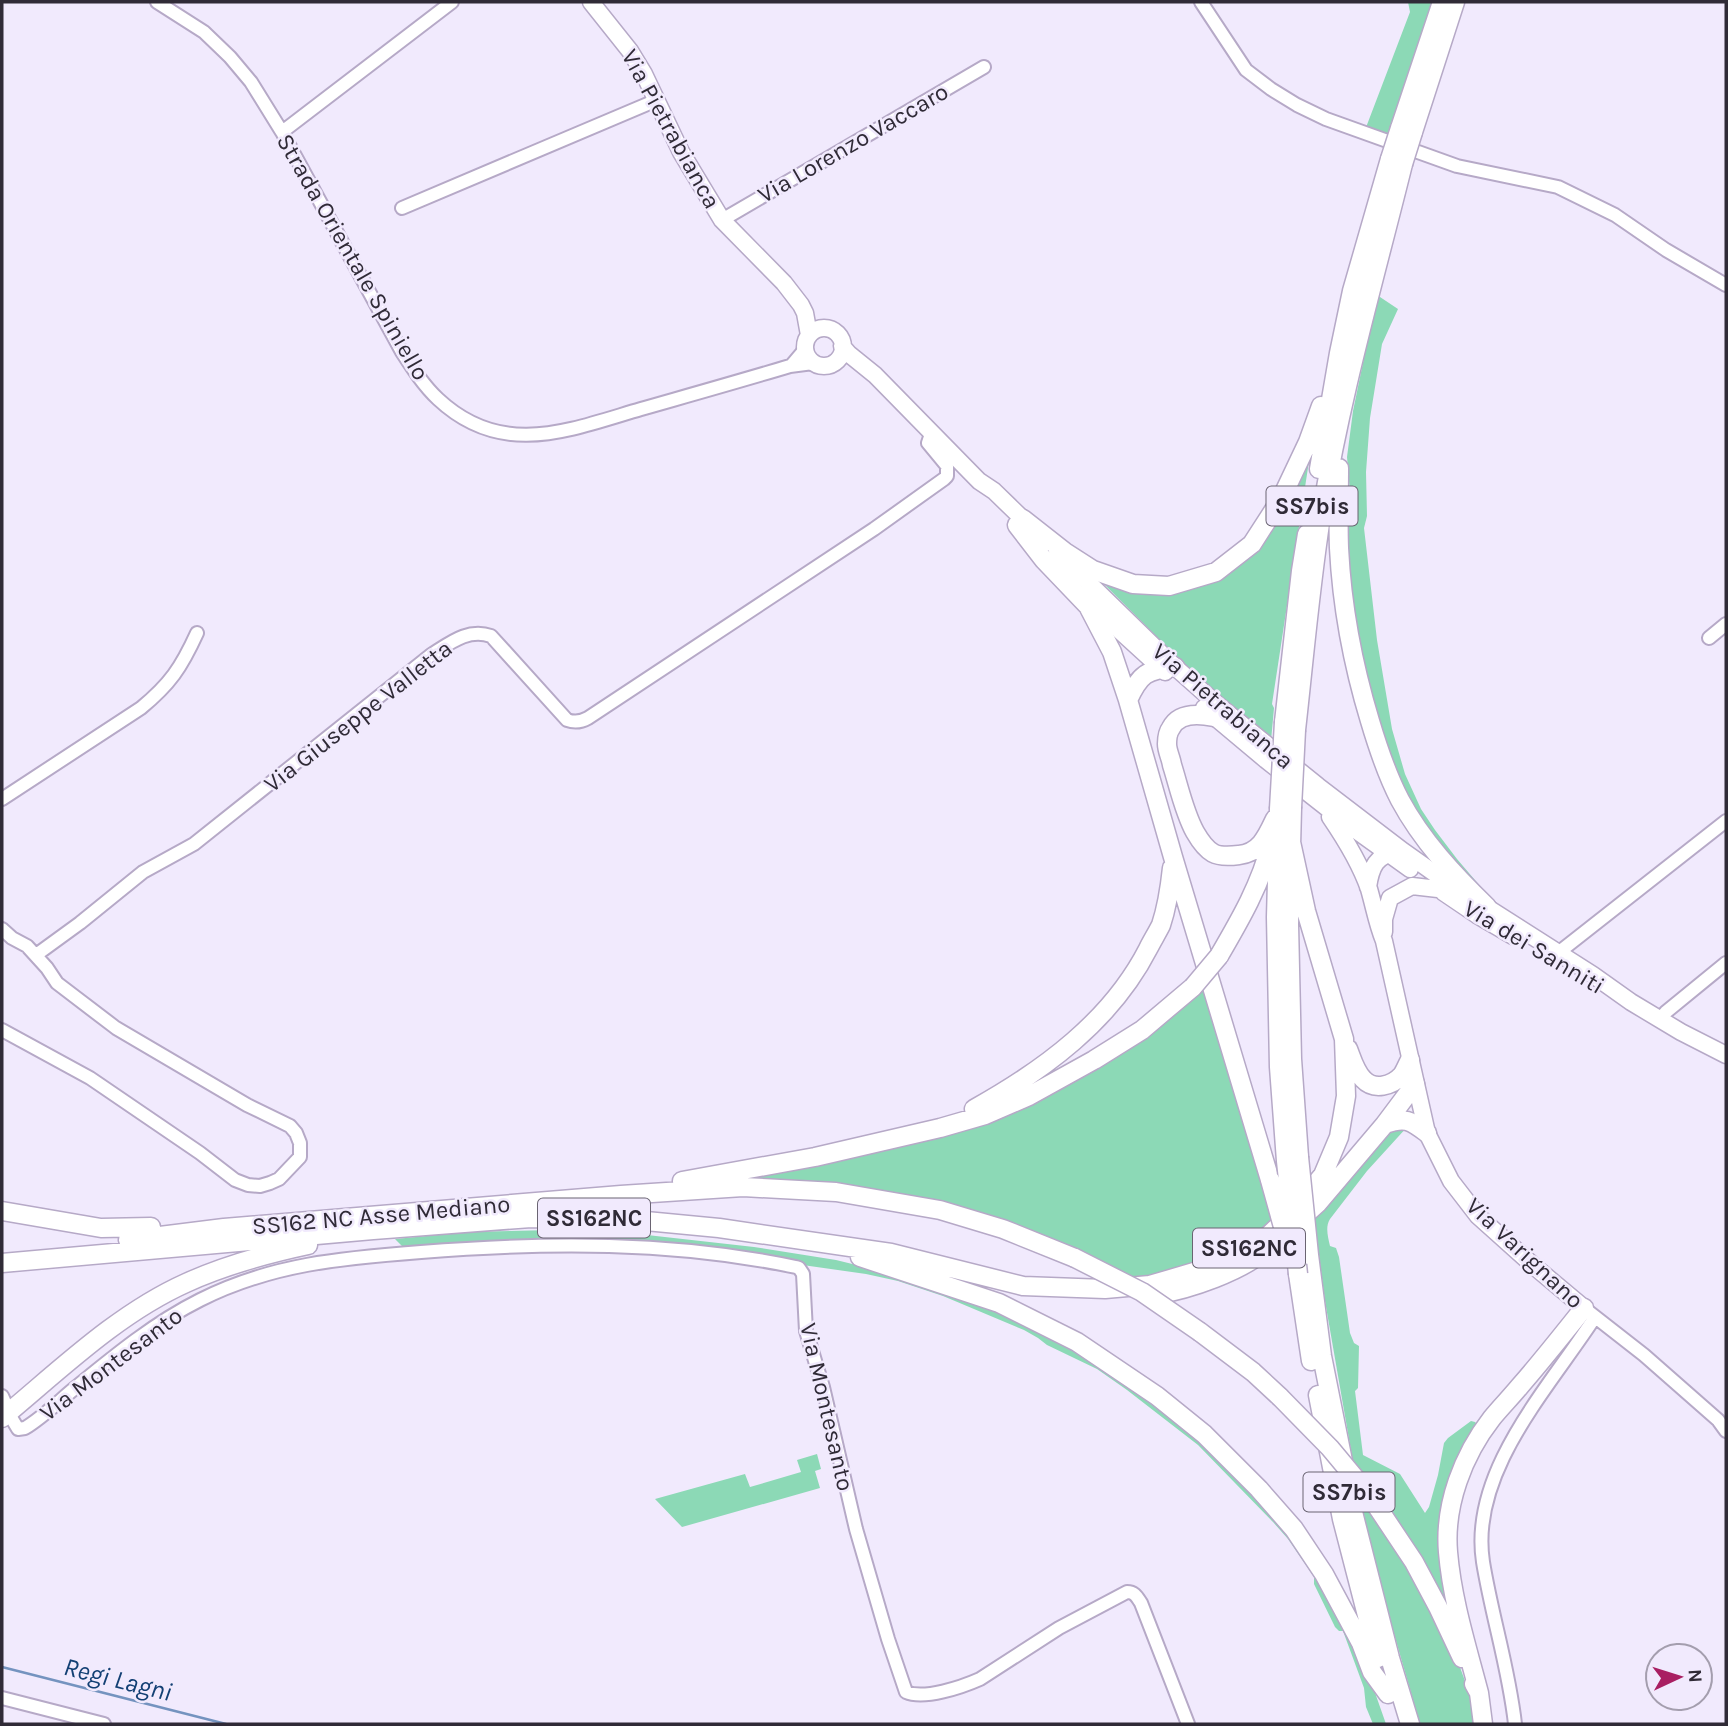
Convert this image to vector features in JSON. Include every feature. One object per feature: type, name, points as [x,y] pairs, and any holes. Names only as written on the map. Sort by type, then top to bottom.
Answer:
[{"type":"highway","name":"SS7bis","points":[[1410,1724],[1390,1658],[1354,1516],[1322,1356],[1279,1067],[1276,917],[1286,809],[1301,571],[1339,353],[1360,295],[1442,2]]},
{"type":"highway","name":"SS7bis","points":[[1406,130],[1455,2]]},
{"type":"highway","name":"SS7bis","points":[[1290,726],[1321,517],[1344,404],[1360,295]]},
{"type":"highway","points":[[1020,522],[1093,570],[1133,584],[1168,586],[1216,572],[1252,544],[1281,499],[1308,442],[1339,353]]},
{"type":"highway","points":[[1344,404],[1339,454],[1339,548],[1350,642],[1361,693],[1380,756],[1400,800],[1452,873],[1487,907]]},
{"type":"highway","points":[[1020,522],[1044,560],[1088,606],[1112,652],[1298,1274]]},
{"type":"highway","points":[[1128,700],[1136,683],[1143,676],[1168,668]]},
{"type":"highway","points":[[1214,717],[1201,714],[1179,719],[1171,725],[1167,745],[1195,832],[1205,845],[1213,853],[1230,856],[1249,854],[1265,841],[1286,809]]},
{"type":"highway","name":"SS7bis","points":[[1286,809],[1291,842],[1289,924],[1292,1159],[1298,1274],[1311,1359],[1342,1519],[1397,1724]]},
{"type":"highway","points":[[621,1195],[660,1185],[815,1157],[940,1128],[985,1115],[1029,1096],[1094,1060],[1142,1030],[1194,987],[1219,956],[1246,909],[1286,809]]},
{"type":"highway","name":"SS162NC","points":[[373,1230],[531,1218],[625,1219],[719,1228],[891,1253],[1023,1286],[1105,1289],[1150,1285],[1201,1270],[1251,1247],[1287,1218],[1323,1175],[1339,1136],[1346,1096],[1344,1039],[1306,911],[1291,842]]},
{"type":"highway","points":[[940,1128],[1004,1092],[1055,1058],[1109,1008],[1139,967],[1160,926],[1169,893],[1173,857]]},
{"type":"highway","points":[[1344,1039],[1361,1078],[1370,1085],[1392,1083],[1402,1074],[1410,1060]]},
{"type":"highway","points":[[1023,1286],[1063,1295],[1137,1297],[1189,1287],[1238,1268],[1261,1255],[1318,1203],[1415,1084]]},
{"type":"highway","points":[[1385,1124],[1407,1120],[1427,1133]]},
{"type":"highway","points":[[621,1195],[743,1186],[836,1192],[940,1210],[1003,1228],[1075,1258],[1142,1292],[1253,1372],[1330,1448],[1370,1496],[1414,1562],[1479,1693]]},
{"type":"highway","name":"SS162 NC Asse Mediano","points":[[224,1228],[621,1195]]},
{"type":"highway","points":[[2,1210],[100,1228],[224,1228]]},
{"type":"highway","points":[[2,1252],[224,1228]]},
{"type":"highway","points":[[2,1263],[373,1230]]},
{"type":"highway","points":[[5,1409],[117,1324],[185,1283],[262,1255],[373,1230]]},
{"type":"highway","points":[[814,1242],[999,1303],[1077,1342],[1157,1396],[1204,1434],[1259,1489],[1294,1530],[1324,1574],[1361,1643],[1372,1672],[1388,1694]]},
{"type":"highway","points":[[1483,1724],[1479,1693],[1452,1585],[1448,1550],[1449,1517],[1456,1486],[1473,1446],[1491,1419],[1590,1312]]},
{"type":"main road","name":"Via Pietrabianca","points":[[591,2],[630,51],[644,74],[698,184],[722,220],[785,284],[806,313],[809,359],[813,363]]},
{"type":"main road","name":"Via Pietrabianca","points":[[785,284],[794,289],[826,329],[837,335],[849,354],[866,367],[979,481],[994,491],[1020,522],[1214,717],[1320,802],[1398,856],[1487,907]]},
{"type":"main road","points":[[807,341],[814,331],[826,329]]},
{"type":"main road","points":[[830,365],[839,357],[842,346]]},
{"type":"main road","points":[[813,363],[824,366],[849,363],[866,367]]},
{"type":"main road","name":"Via Pietrabianca","points":[[1168,668],[1318,786],[1438,888]]},
{"type":"main road","name":"Via Varignano","points":[[1320,802],[1355,857],[1368,887],[1384,941],[1427,1133],[1451,1181],[1478,1216],[1590,1312]]},
{"type":"main road","points":[[1368,887],[1371,869],[1377,860],[1398,856]]},
{"type":"main road","name":"Via Varignano","points":[[1384,941],[1384,919],[1398,856]]},
{"type":"main road","points":[[1390,898],[1412,886],[1438,888]]},
{"type":"main road","name":"Via dei Sanniti","points":[[1438,888],[1488,922],[1613,995],[1631,1002]]},
{"type":"main road","name":"Via dei Sanniti","points":[[1487,907],[1631,1002],[1726,1055]]},
{"type":"street","name":"Strada Orientale Spiniello","points":[[157,2],[204,32],[251,82],[282,132],[402,352],[425,386],[451,410],[484,428],[525,436],[546,435],[790,366],[813,363]]},
{"type":"street","points":[[282,132],[453,2]]},
{"type":"street","points":[[1201,2],[1246,70],[1297,105],[1326,119],[1457,166],[1559,187],[1615,215],[1666,250],[1726,285]]},
{"type":"street","name":"Via Lorenzo Vaccaro","points":[[722,220],[984,67]]},
{"type":"street","points":[[402,208],[657,100]]},
{"type":"street","points":[[790,366],[802,353],[807,341]]},
{"type":"street","name":"Via Giuseppe Valletta","points":[[36,955],[143,872],[194,844],[431,655],[461,636],[473,633],[491,636],[567,720],[573,722],[588,718],[944,480],[947,467],[929,443],[933,433]]},
{"type":"street","points":[[1709,638],[1726,624]]},
{"type":"street","points":[[2,799],[154,697],[178,670],[197,633]]},
{"type":"street","points":[[1558,953],[1726,821]]},
{"type":"street","points":[[2,929],[27,946],[57,983],[116,1028],[247,1105],[290,1126],[300,1143],[300,1157],[279,1179],[270,1183],[248,1185],[235,1180],[90,1078],[2,1030]]},
{"type":"street","points":[[1660,1019],[1726,963]]},
{"type":"street","name":"Via Montesanto","points":[[5,1409],[18,1429],[25,1428],[122,1351],[162,1322],[198,1301],[246,1281],[313,1263],[455,1249],[549,1245],[695,1252],[796,1267],[803,1274],[806,1331],[856,1529],[906,1692],[925,1694],[967,1685],[1059,1628],[1127,1592],[1132,1592],[1141,1603],[1188,1724]]},
{"type":"street","points":[[1515,1724],[1483,1561],[1485,1507],[1505,1452],[1590,1312]]},
{"type":"street","name":"Via Varignano","points":[[1590,1312],[1644,1354],[1726,1430]]},
{"type":"street","points":[[2,1698],[104,1724]]},
{"type":"green space","points":[[1408,2],[1434,2],[1386,138],[1365,130],[1410,12]]},
{"type":"green space","points":[[1377,295],[1398,309],[1382,344],[1370,418],[1366,472],[1367,516],[1364,528],[1377,640],[1392,729],[1405,774],[1421,809],[1457,859],[1492,900],[1457,868],[1414,810],[1388,757],[1355,637],[1345,530],[1351,505],[1347,457],[1353,411]]},
{"type":"green space","points":[[1311,448],[1272,704],[1274,708],[1271,741],[1191,671],[1102,582],[1223,574]]},
{"type":"green space","points":[[1206,983],[1276,1224],[1231,1253],[1137,1282],[950,1206],[889,1192],[748,1179],[850,1159],[967,1128],[1051,1094],[1126,1050]]},
{"type":"green space","points":[[1408,1126],[1367,1171],[1330,1219],[1327,1232],[1330,1246],[1336,1248],[1339,1257],[1350,1333],[1354,1343],[1359,1346],[1358,1388],[1355,1391],[1363,1455],[1400,1474],[1425,1513],[1438,1475],[1444,1443],[1471,1421],[1479,1426],[1457,1473],[1454,1626],[1430,1573],[1353,1462],[1325,1301],[1314,1218],[1387,1130]]},
{"type":"green space","points":[[554,1230],[647,1235],[754,1247],[836,1260],[893,1274],[995,1308],[1081,1351],[1182,1422],[1284,1524],[1360,1650],[1386,1724],[1373,1724],[1366,1707],[1364,1688],[1343,1631],[1335,1627],[1314,1584],[1314,1577],[1273,1522],[1198,1445],[1127,1390],[1097,1369],[1047,1345],[1024,1330],[943,1296],[866,1274],[690,1249],[406,1250],[395,1239],[468,1232]]},
{"type":"green space","points":[[817,1454],[821,1469],[815,1471],[820,1488],[682,1527],[655,1499],[745,1474],[750,1487],[801,1472],[797,1460]]},
{"type":"green space","points":[[1360,1494],[1388,1532],[1457,1659],[1477,1724],[1420,1724],[1373,1561]]},
{"type":"waterway","name":"Regi Lagni","points":[[2,1667],[226,1724]]}]
